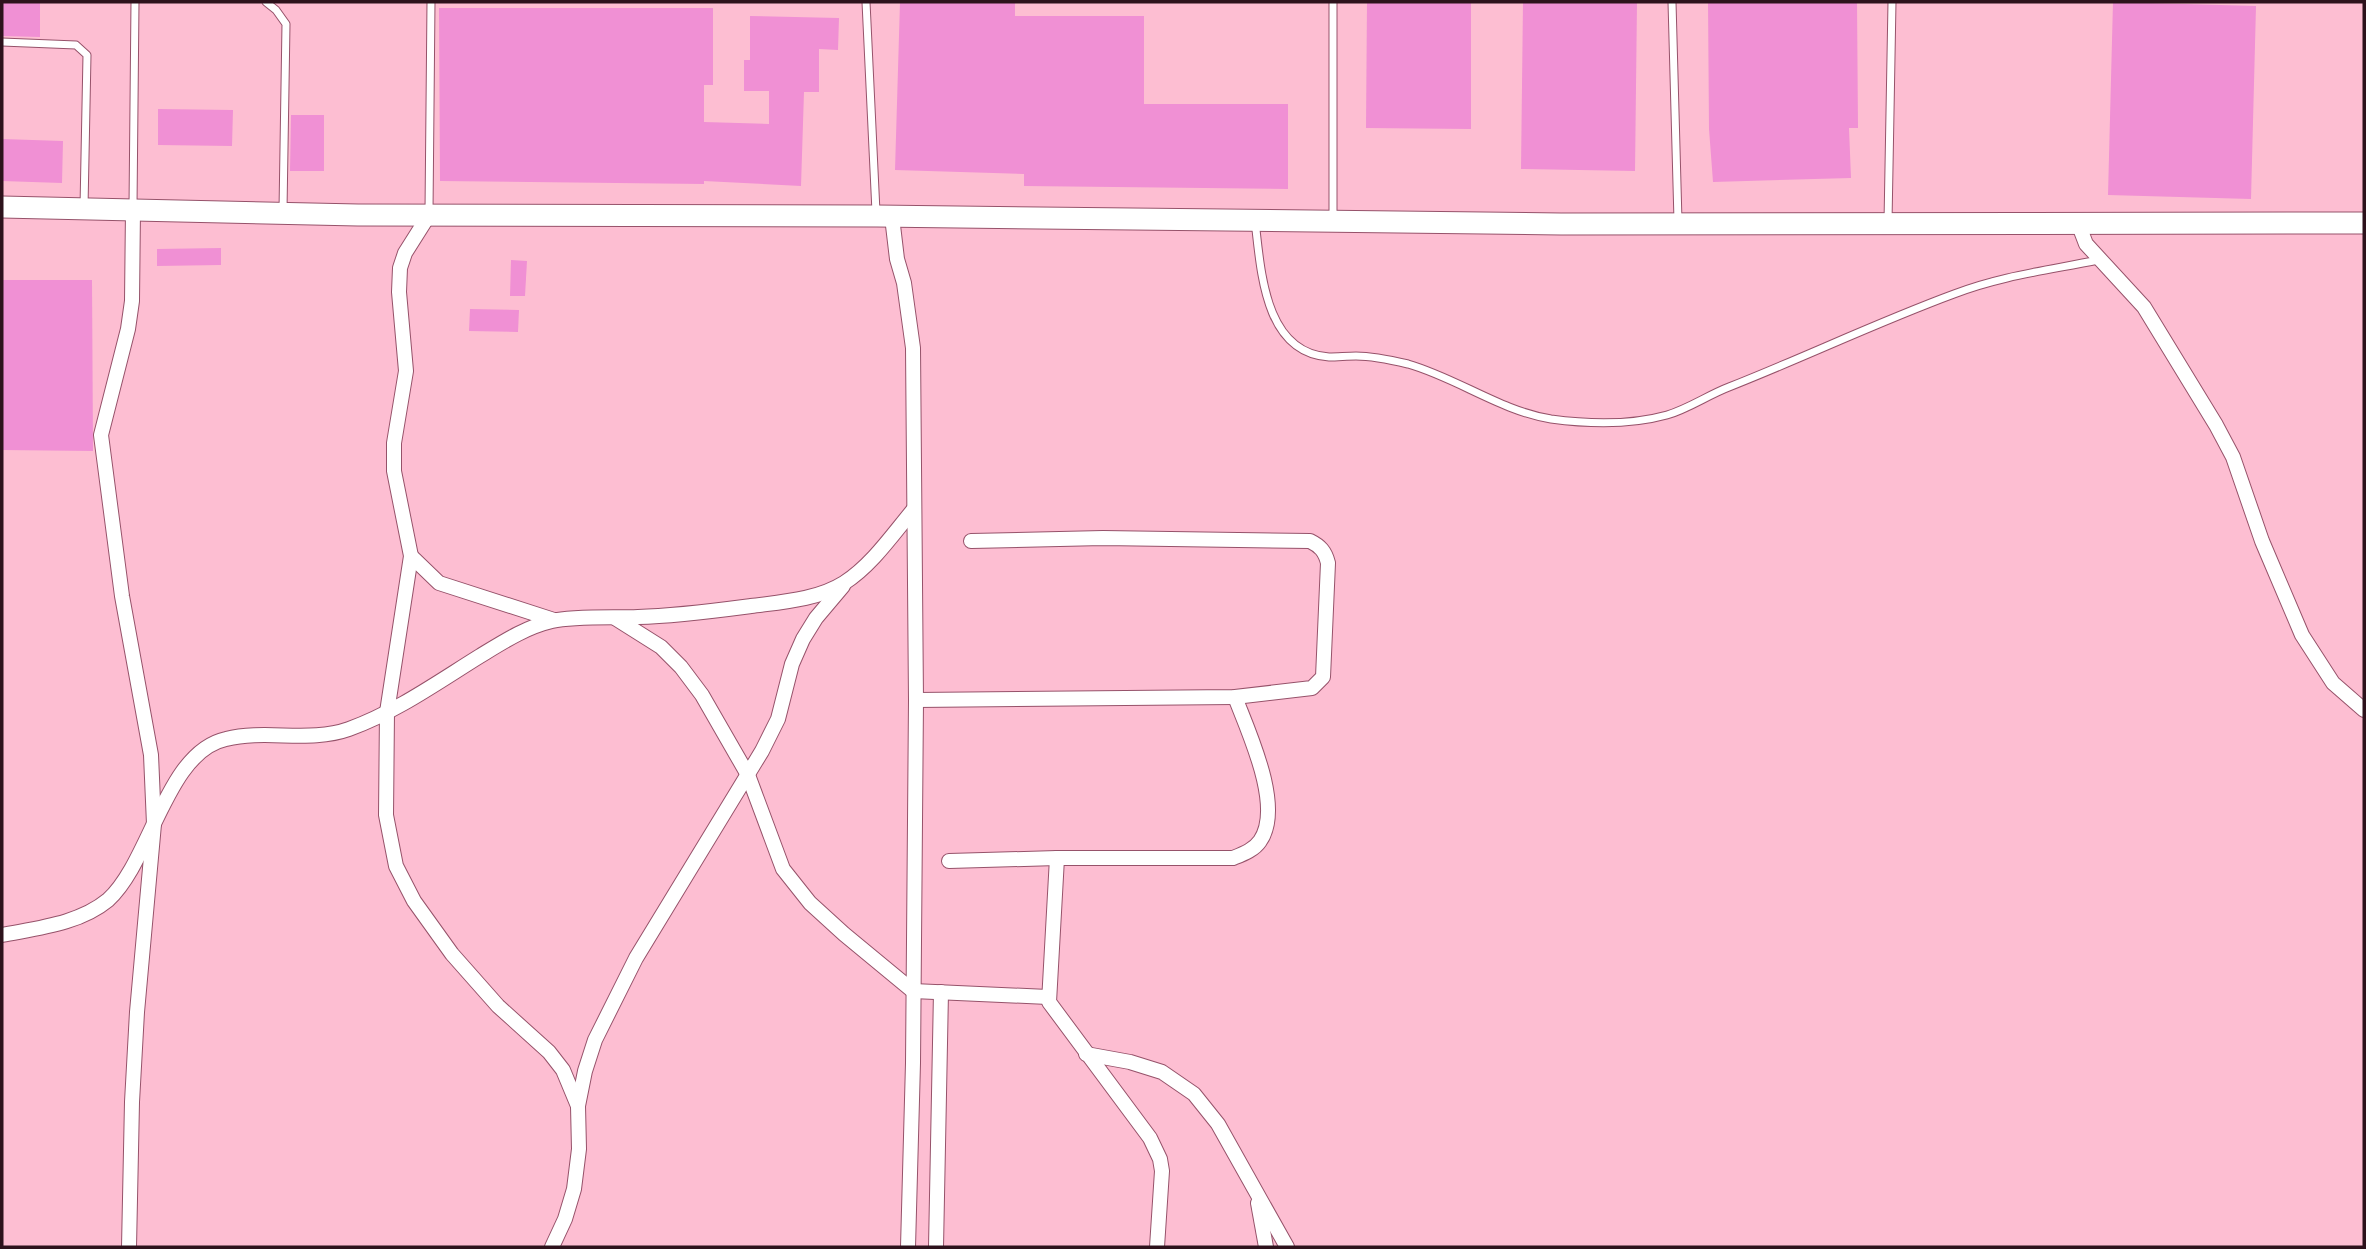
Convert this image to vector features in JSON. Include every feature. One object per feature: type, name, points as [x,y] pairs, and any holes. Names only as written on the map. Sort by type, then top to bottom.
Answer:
[{"type":"main road","points":[[2,207],[429,215],[884,216],[1678,224],[2364,223]]},
{"type":"street","points":[[129,1247],[136,1012],[154,824],[151,755],[122,596],[101,435],[128,329],[132,300],[133,210]]},
{"type":"street","points":[[429,215],[405,253],[400,268],[399,292],[406,370],[394,443],[394,471],[411,556],[387,712],[386,815],[396,866],[414,901],[452,954],[498,1006],[564,1069],[578,1106]]},
{"type":"street","points":[[884,216],[904,282],[913,348],[916,701],[908,1247]]},
{"type":"street","points":[[2078,223],[2086,244],[2098,260],[2118,277],[2144,307],[2216,425],[2232,457],[2262,541],[2302,635],[2333,683],[2364,710]]},
{"type":"street","points":[[552,1247],[575,1189],[579,1149],[578,1106],[595,1040],[636,958],[762,751],[778,719],[792,664],[803,639],[816,618],[846,582],[874,557],[914,509]]},
{"type":"street","points":[[916,701],[1235,697],[1312,688],[1319,683],[1323,671],[1328,563],[1326,554],[1310,541],[1102,538],[971,541]]},
{"type":"street","points":[[411,556],[439,583],[554,621]]},
{"type":"street","points":[[2,935],[67,921],[91,912],[108,899],[123,882],[180,776],[202,750],[224,739],[326,734],[347,730],[387,712],[520,633],[554,621],[682,615],[793,601],[833,589],[846,582]]},
{"type":"street","points":[[615,618],[661,647],[681,667],[702,695],[748,775],[783,869],[818,911],[913,991],[1048,998]]},
{"type":"street","points":[[949,861],[1233,858],[1248,852],[1259,843],[1266,830],[1268,814],[1265,782],[1259,760],[1235,697]]},
{"type":"street","points":[[1057,858],[1048,998],[1052,1008],[1150,1138],[1160,1159],[1163,1171],[1157,1247]]},
{"type":"street","points":[[936,1247],[941,992]]},
{"type":"street","points":[[1086,1054],[1130,1062],[1162,1072],[1194,1094],[1218,1124],[1287,1247]]},
{"type":"street","points":[[1255,1191],[1266,1247]]},
{"type":"lane","points":[[133,210],[135,2]]},
{"type":"lane","points":[[266,2],[286,24],[282,213]]},
{"type":"lane","points":[[429,215],[431,2]]},
{"type":"lane","points":[[866,2],[884,216]]},
{"type":"lane","points":[[1333,2],[1333,221]]},
{"type":"lane","points":[[1672,2],[1678,224]]},
{"type":"lane","points":[[1888,224],[1892,2]]},
{"type":"lane","points":[[2,42],[76,45],[87,55],[84,209]]},
{"type":"lane","points":[[1255,220],[1267,297],[1278,324],[1290,339],[1308,352],[1328,357],[1390,359],[1455,381],[1521,412],[1550,419],[1588,422],[1624,422],[1668,415],[1872,326],[1956,293],[1994,281],[2098,260]]},
{"type":"building","points":[[2,2],[40,2],[40,37],[2,36]]},
{"type":"building","points":[[900,2],[1015,2],[1015,16],[1144,16],[1144,104],[1288,104],[1288,189],[1024,186],[1024,174],[895,170]]},
{"type":"building","points":[[1367,2],[1471,2],[1471,129],[1366,128]]},
{"type":"building","points":[[1523,2],[1637,2],[1635,171],[1521,169]]},
{"type":"building","points":[[1708,2],[1857,2],[1858,128],[1849,128],[1851,178],[1713,182],[1709,129]]},
{"type":"building","points":[[2113,2],[2256,6],[2251,199],[2108,195]]},
{"type":"building","points":[[439,8],[713,8],[713,85],[704,85],[704,122],[769,124],[769,91],[744,91],[744,60],[750,60],[750,16],[839,18],[838,50],[819,49],[819,92],[804,92],[801,186],[704,181],[704,184],[440,181]]},
{"type":"building","points":[[158,109],[233,110],[232,146],[158,145]]},
{"type":"building","points":[[291,115],[324,115],[324,171],[290,171]]},
{"type":"building","points":[[2,139],[63,141],[62,183],[2,181]]},
{"type":"building","points":[[221,248],[221,265],[157,266],[157,249]]},
{"type":"building","points":[[511,260],[527,261],[525,296],[510,296]]},
{"type":"building","points":[[2,280],[92,280],[93,451],[2,450]]},
{"type":"building","points":[[470,309],[519,310],[518,332],[469,331]]}]
